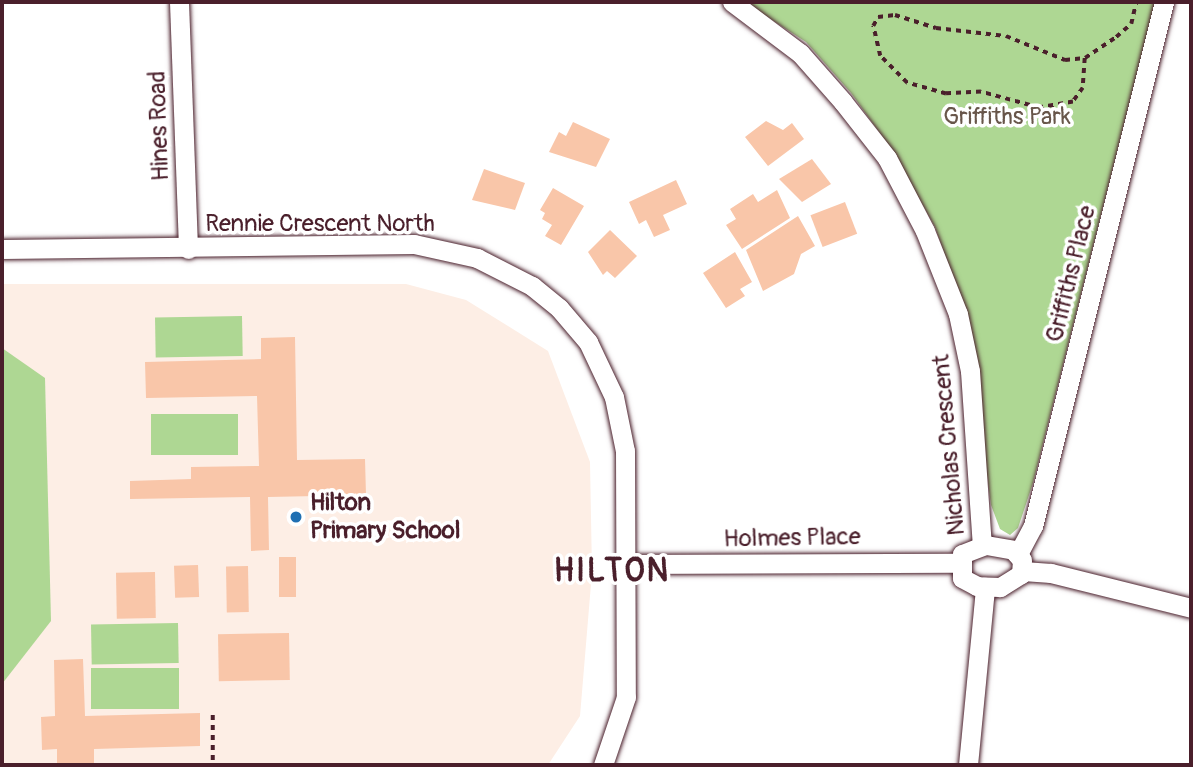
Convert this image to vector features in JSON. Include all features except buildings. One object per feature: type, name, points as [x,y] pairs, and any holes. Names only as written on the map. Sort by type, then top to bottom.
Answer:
[{"type":"street","name":"Hines Road","points":[[179,2],[188,249]]},
{"type":"street","name":"Nicholas Crescent","points":[[732,2],[800,53],[844,102],[887,158],[925,231],[965,343],[982,546]]},
{"type":"street","name":"Griffiths Place","points":[[1021,563],[1033,526],[1164,2]]},
{"type":"street","name":"Rennie Crescent North","points":[[2,249],[188,249],[414,244],[477,258],[532,286],[575,324],[614,397],[625,451],[626,696],[603,765]]},
{"type":"street","points":[[1021,563],[1010,583],[985,587],[962,578],[958,563],[968,549],[982,546],[1051,573],[1191,608]]},
{"type":"street","name":"Holmes Place","points":[[626,564],[958,563]]},
{"type":"street","points":[[968,765],[985,587]]},
{"type":"path","points":[[1085,58],[1083,88],[1073,102],[1039,108],[981,93],[946,94],[907,83],[880,56],[873,26],[878,17],[895,15],[936,28],[1006,36],[1065,60],[1085,58],[1131,24],[1136,2]]},
{"type":"path","points":[[213,715],[213,765]]},
{"type":"shaded area","name":"Hilton Primary School","points":[[2,284],[406,284],[466,300],[548,351],[590,462],[592,572],[580,716],[548,765],[2,765]]},
{"type":"green space","name":"Griffiths Park","points":[[744,2],[1155,2],[1033,483],[1018,528],[1010,535],[1000,529],[991,505],[965,312],[935,227],[892,150],[851,93],[806,42]]},
{"type":"green space","points":[[242,316],[243,356],[156,358],[155,318]]},
{"type":"green space","points":[[2,348],[45,378],[51,621],[2,684]]},
{"type":"green space","points":[[151,414],[238,414],[238,455],[151,455]]},
{"type":"green space","points":[[178,623],[179,663],[92,665],[91,625]]},
{"type":"green space","points":[[91,668],[179,668],[179,709],[91,709]]},
{"type":"place","name":"Hilton Primary School","points":[[296,517]]},
{"type":"district","name":"HILTON","points":[[612,571]]}]
